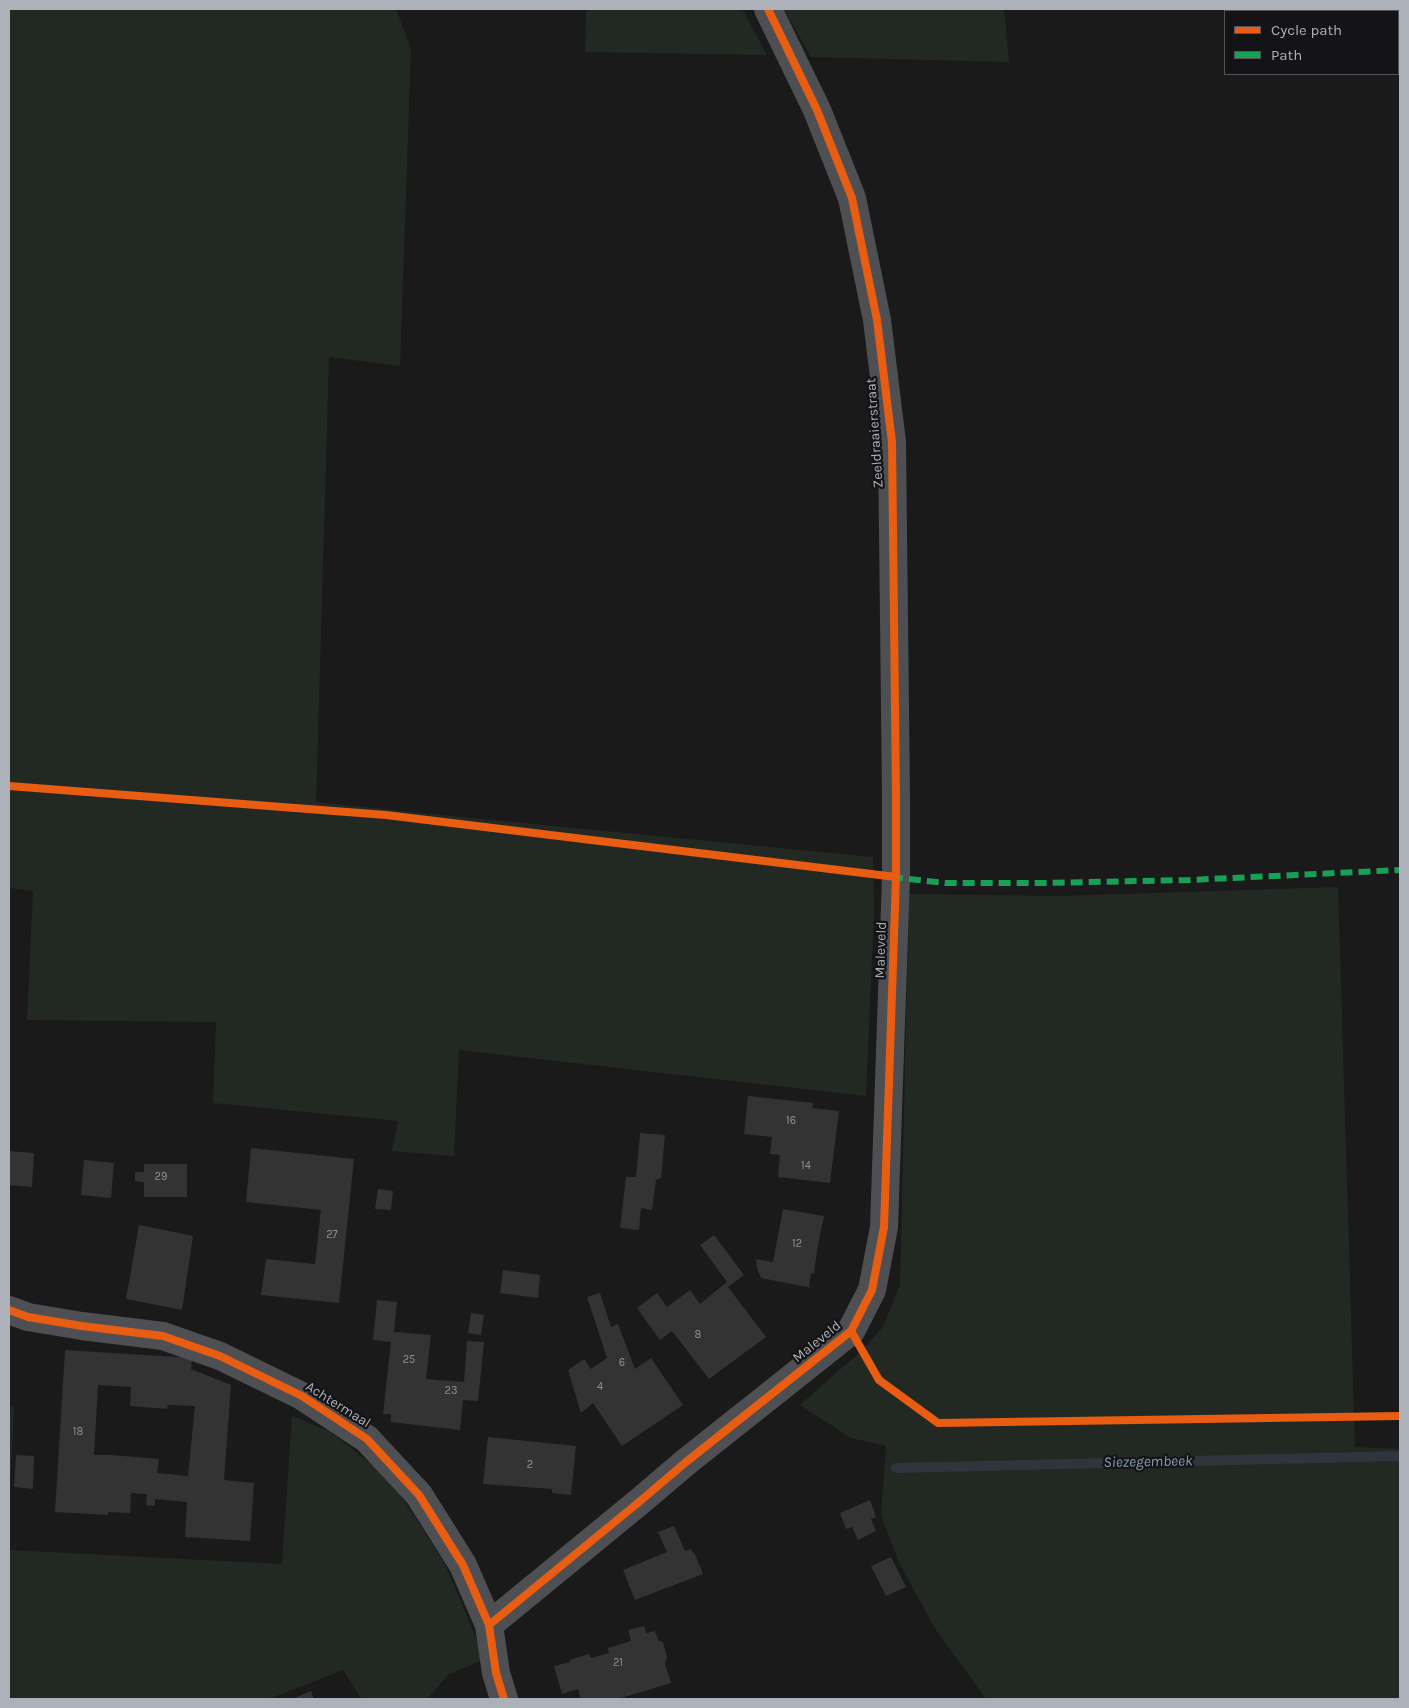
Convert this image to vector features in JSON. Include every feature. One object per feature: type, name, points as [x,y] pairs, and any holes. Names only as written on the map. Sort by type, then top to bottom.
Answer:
[{"type":"street","name":"Zeeldraaierstraat","points":[[768,9],[817,110],[852,198],[878,320],[892,442],[896,877]]},
{"type":"street","name":"Maleveld","points":[[489,1625],[686,1462],[851,1331],[872,1290],[884,1228],[896,877]]},
{"type":"street","name":"Achtermaal","points":[[9,1310],[37,1319],[163,1336],[220,1356],[302,1396],[367,1439],[419,1495],[463,1565],[489,1625],[496,1673],[504,1699]]},
{"type":"shaded area","points":[[9,9],[396,9],[411,48],[400,366],[329,357],[316,802],[873,857],[874,911],[866,1096],[459,1050],[454,1156],[392,1151],[398,1121],[213,1103],[216,1022],[27,1020],[33,891],[9,888]]},
{"type":"shaded area","points":[[586,9],[742,9],[767,55],[585,52]]},
{"type":"shaded area","points":[[784,9],[1004,9],[1009,62],[811,57]]},
{"type":"shaded area","points":[[1338,887],[1355,1447],[1400,1449],[1400,1699],[986,1699],[934,1627],[899,1562],[881,1516],[886,1446],[851,1438],[800,1405],[859,1353],[883,1327],[900,1285],[909,894],[1061,896]]},
{"type":"shaded area","points":[[9,1405],[14,1407],[9,1510]]},
{"type":"shaded area","points":[[292,1416],[329,1431],[376,1468],[405,1502],[445,1564],[485,1659],[449,1674],[427,1699],[362,1699],[343,1670],[269,1699],[9,1699],[9,1550],[282,1564]]},
{"type":"building","points":[[748,1096],[813,1103],[812,1108],[839,1111],[830,1183],[778,1177],[780,1155],[770,1154],[772,1137],[744,1134]]},
{"type":"building","points":[[640,1133],[665,1135],[661,1178],[656,1180],[652,1210],[641,1208],[639,1230],[620,1228],[626,1177],[636,1177]]},
{"type":"building","points":[[251,1148],[354,1159],[339,1303],[261,1295],[266,1259],[315,1264],[321,1210],[246,1202]]},
{"type":"building","points":[[9,1151],[34,1153],[32,1187],[9,1185]]},
{"type":"building","points":[[84,1160],[114,1163],[111,1198],[81,1195]]},
{"type":"building","points":[[144,1164],[187,1164],[187,1197],[144,1197],[144,1182],[135,1181],[135,1172],[144,1172]]},
{"type":"building","points":[[378,1189],[393,1191],[391,1210],[375,1209]]},
{"type":"building","points":[[783,1209],[824,1216],[814,1274],[811,1273],[809,1286],[812,1288],[761,1278],[757,1268],[756,1259],[773,1262]]},
{"type":"building","points":[[139,1225],[193,1236],[182,1310],[126,1299]]},
{"type":"building","points":[[714,1235],[744,1275],[728,1287],[766,1337],[709,1379],[672,1331],[660,1340],[637,1308],[657,1293],[667,1307],[690,1290],[700,1304],[727,1282],[700,1245]]},
{"type":"building","points":[[503,1270],[540,1275],[538,1298],[500,1293]]},
{"type":"building","points":[[600,1293],[611,1327],[618,1324],[635,1369],[651,1358],[683,1405],[622,1446],[593,1403],[581,1413],[568,1370],[584,1359],[591,1369],[607,1358],[587,1297]]},
{"type":"building","points":[[377,1300],[397,1302],[394,1332],[431,1335],[426,1379],[464,1382],[467,1341],[484,1342],[478,1401],[463,1400],[460,1430],[391,1422],[391,1414],[383,1414],[391,1342],[373,1340]]},
{"type":"building","points":[[471,1313],[484,1315],[481,1335],[468,1333]]},
{"type":"building","points":[[65,1350],[192,1358],[191,1369],[231,1385],[224,1480],[254,1483],[250,1541],[185,1537],[187,1502],[155,1499],[155,1506],[146,1505],[147,1494],[131,1493],[130,1513],[108,1512],[108,1515],[55,1512]],"holes":[[[98,1385],[131,1387],[130,1406],[167,1409],[168,1405],[195,1406],[188,1476],[157,1473],[159,1459],[94,1455]]]},
{"type":"building","points":[[488,1437],[576,1446],[571,1495],[552,1493],[552,1489],[483,1484]]},
{"type":"building","points":[[16,1455],[34,1456],[33,1489],[14,1487]]},
{"type":"building","points":[[870,1500],[876,1517],[871,1519],[876,1531],[858,1540],[852,1527],[846,1529],[840,1513]]},
{"type":"building","points":[[674,1526],[685,1551],[691,1549],[692,1553],[694,1552],[703,1574],[635,1600],[623,1570],[667,1552],[658,1532]]},
{"type":"building","points":[[891,1557],[906,1587],[886,1596],[871,1566]]},
{"type":"building","points":[[644,1626],[646,1633],[655,1631],[658,1640],[663,1642],[667,1657],[665,1664],[671,1683],[618,1699],[581,1699],[578,1689],[562,1694],[554,1666],[589,1654],[591,1658],[609,1653],[608,1648],[631,1641],[628,1630]]},
{"type":"building","points":[[311,1691],[314,1699],[292,1699]]},
{"type":"waterway","name":"Siezegembeek","points":[[896,1468],[1400,1456]]},
{"type":"marked path","points":[[891,877],[945,883],[1044,883],[1190,880],[1400,870]]},
{"type":"cycle path","points":[[489,1625],[686,1462],[851,1331],[872,1290],[884,1227],[896,877],[892,442],[877,320],[852,198],[817,110],[768,9]]},
{"type":"cycle path","points":[[9,786],[386,815],[896,877]]},
{"type":"cycle path","points":[[9,1310],[28,1317],[163,1336],[220,1356],[302,1396],[367,1439],[419,1495],[463,1565],[489,1625],[496,1673],[504,1699]]},
{"type":"cycle path","points":[[851,1331],[879,1380],[938,1423],[1400,1416]]}]
